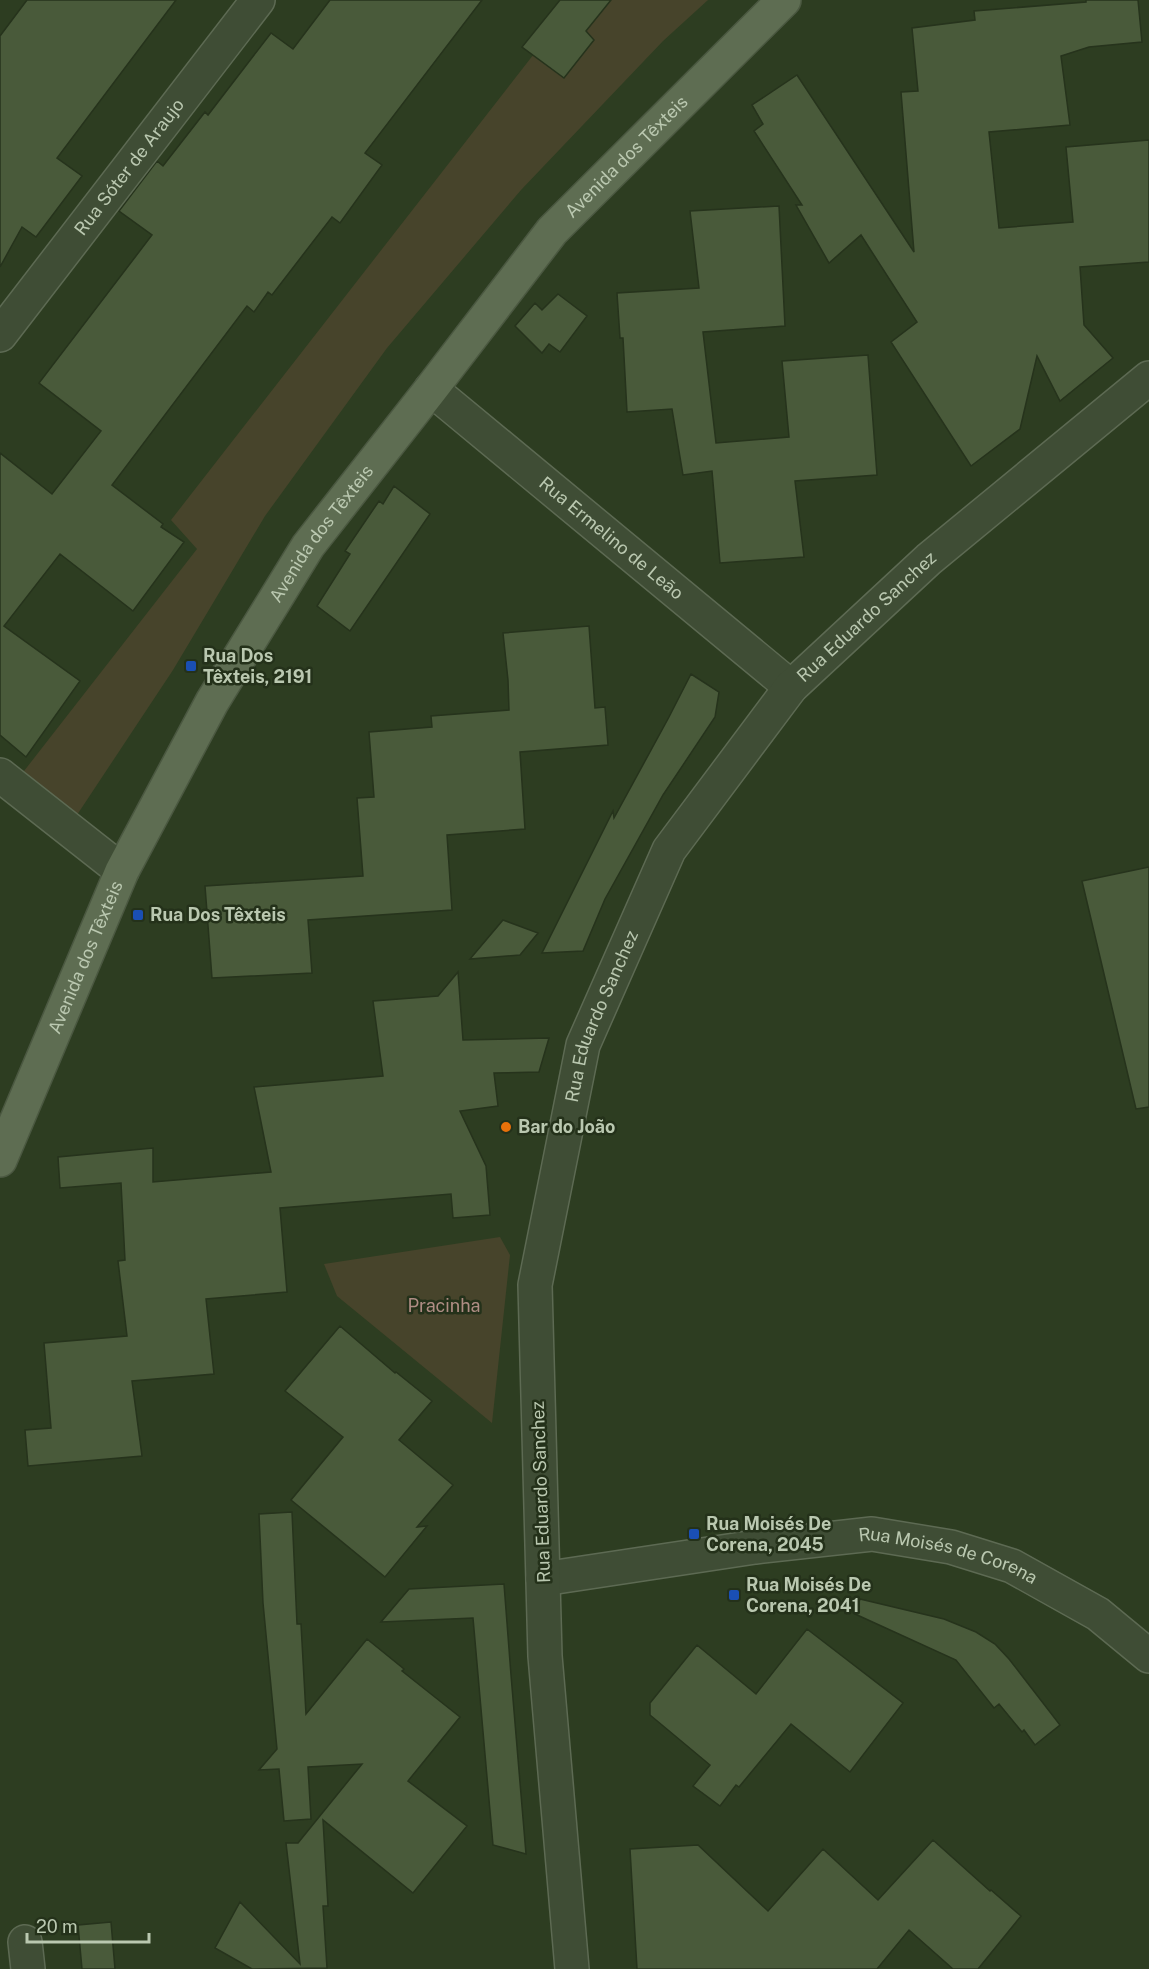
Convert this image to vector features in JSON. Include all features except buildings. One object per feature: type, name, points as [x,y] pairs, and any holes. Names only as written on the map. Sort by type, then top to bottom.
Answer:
[{"type":"main road","name":"Avenida dos Têxteis","points":[[0,1160],[122,871],[212,702],[308,546],[552,231],[784,0]]},
{"type":"street","name":"Rua Sóter de Araujo","points":[[0,335],[258,0]]},
{"type":"street","name":"Rua Eduardo Sanchez","points":[[572,1969],[545,1656],[534,1285],[583,1045],[669,850],[791,687],[929,559],[1149,378]]},
{"type":"street","name":"Rua Ermelino de Leão","points":[[431,389],[791,687]]},
{"type":"street","points":[[0,775],[122,871]]},
{"type":"street","name":"Rua Moisés de Corena","points":[[543,1579],[756,1547],[872,1534],[951,1547],[1012,1566],[1098,1614],[1149,1656]]},
{"type":"green space","points":[[576,0],[708,0],[663,41],[521,190],[387,348],[265,516],[173,670],[71,824],[24,771],[197,549],[171,520]]},
{"type":"green space","name":"Pracinha","points":[[500,1237],[510,1255],[492,1423],[337,1296],[324,1264]]},
{"type":"place","name":"Rua Dos Têxteis, 2191","points":[[191,666]]},
{"type":"place","name":"Rua Dos Têxteis","points":[[138,915]]},
{"type":"place","name":"Bar do João","points":[[506,1127]]},
{"type":"place","name":"Rua Moisés De Corena, 2045","points":[[694,1534]]},
{"type":"place","name":"Rua Moisés De Corena, 2041","points":[[734,1595]]}]
